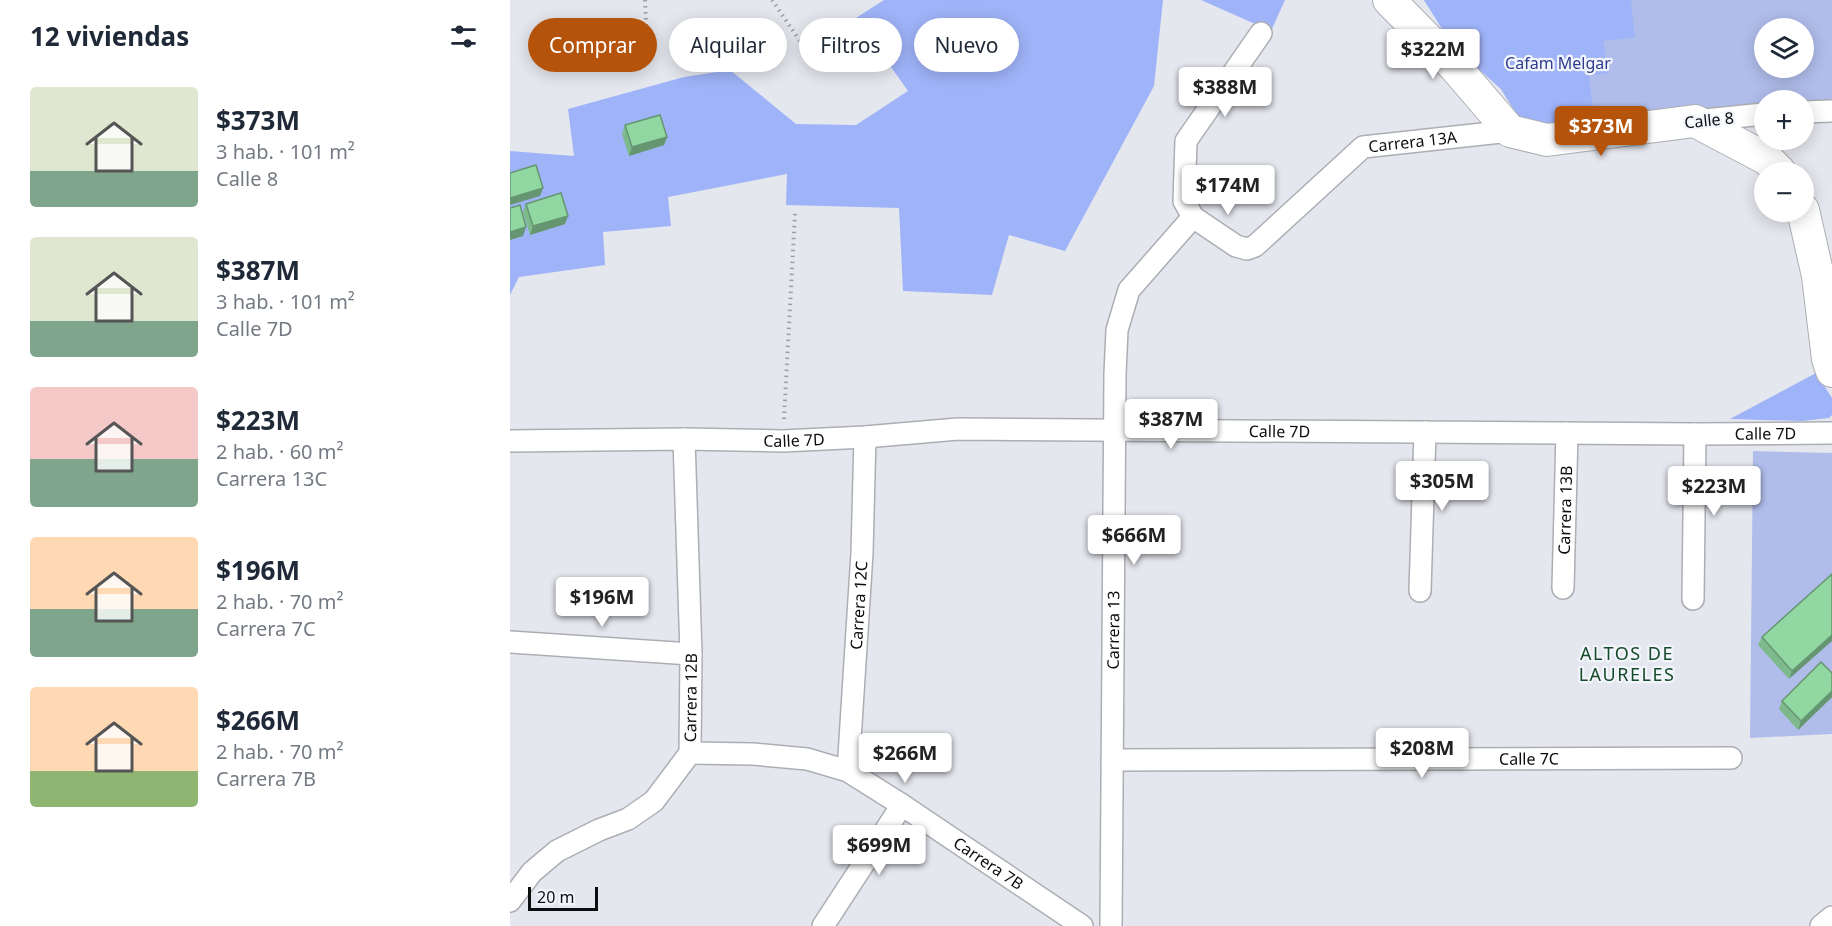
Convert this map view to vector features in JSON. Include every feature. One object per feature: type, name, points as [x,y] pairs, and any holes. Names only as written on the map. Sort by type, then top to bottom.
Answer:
[{"type":"main road","points":[[1389,0],[1455,67],[1510,131]]},
{"type":"main road","points":[[1695,121],[1770,162]]},
{"type":"main road","name":"Calle 8","points":[[1510,131],[1547,140],[1695,121]]},
{"type":"main road","points":[[1806,222],[1816,267],[1828,359],[1832,371]]},
{"type":"street","points":[[1193,217],[1184,201],[1186,141],[1261,33]]},
{"type":"street","points":[[1814,112],[1832,111]]},
{"type":"street","name":"Calle 8","points":[[1695,121],[1754,115]]},
{"type":"street","name":"Carrera 13A","points":[[1193,217],[1236,246],[1246,249],[1255,246],[1363,147],[1510,131]]},
{"type":"street","name":"Carrera 13","points":[[1112,926],[1117,330],[1129,290],[1193,217]]},
{"type":"street","name":"Calle 7D","points":[[510,441],[684,439],[783,441],[958,429],[1832,433]]},
{"type":"street","points":[[1420,591],[1425,432]]},
{"type":"street","name":"Carrera 13B","points":[[1563,588],[1567,433]]},
{"type":"street","points":[[1693,599],[1695,434]]},
{"type":"street","name":"Carrera 12C","points":[[848,771],[862,552],[865,437]]},
{"type":"street","name":"Carrera 12B","points":[[510,902],[532,872],[557,851],[599,830],[628,819],[654,801],[690,753],[691,654],[684,439]]},
{"type":"street","points":[[510,642],[691,654]]},
{"type":"street","name":"Carrera 7B","points":[[690,753],[753,754],[807,759],[848,771],[1082,926]]},
{"type":"street","name":"Calle 7C","points":[[1112,760],[1731,758]]},
{"type":"street","points":[[823,926],[902,805]]},
{"type":"street","points":[[1821,926],[1832,917]]},
{"type":"path","points":[[645,0],[646,18]]},
{"type":"path","points":[[772,0],[799,40]]},
{"type":"path","points":[[783,441],[795,213]]},
{"type":"green space","points":[[884,0],[1163,0],[1154,86],[1065,251],[1009,235],[992,295],[903,291],[899,208],[786,205],[787,174],[668,197],[671,226],[603,232],[605,265],[519,277],[510,295],[510,151],[574,156],[568,109],[684,77],[717,72],[732,72],[796,124],[856,125],[908,91],[894,72],[902,72],[902,18],[856,18]]},
{"type":"green space","points":[[1201,0],[1285,0],[1271,31]]},
{"type":"green space","name":"Cafam Melgar","points":[[1424,0],[1832,0],[1832,102],[1814,103],[1814,90],[1754,90],[1754,107],[1594,120],[1521,121],[1501,89],[1453,46]]},
{"type":"green space","points":[[1424,0],[1631,0],[1635,38],[1603,41],[1609,73],[1589,76],[1594,120],[1550,128],[1521,121],[1501,89],[1453,46]]},
{"type":"green space","points":[[1816,373],[1832,398],[1832,415],[1829,418],[1802,421],[1730,419]]},
{"type":"green space","points":[[1753,451],[1832,453],[1832,734],[1750,738]]},
{"type":"building","points":[[660,115],[667,137],[632,147],[625,125]]},
{"type":"building","points":[[536,165],[543,188],[510,198],[510,173]]},
{"type":"building","points":[[561,193],[568,216],[533,226],[526,204]]},
{"type":"building","points":[[520,205],[526,227],[510,232],[510,208]]},
{"type":"building","points":[[1832,574],[1832,635],[1792,671],[1762,637]]},
{"type":"building","points":[[1821,662],[1832,673],[1832,691],[1801,721],[1782,701]]},
{"type":"district","name":"ALTOS DE LAURELES","points":[[1627,663]]}]
